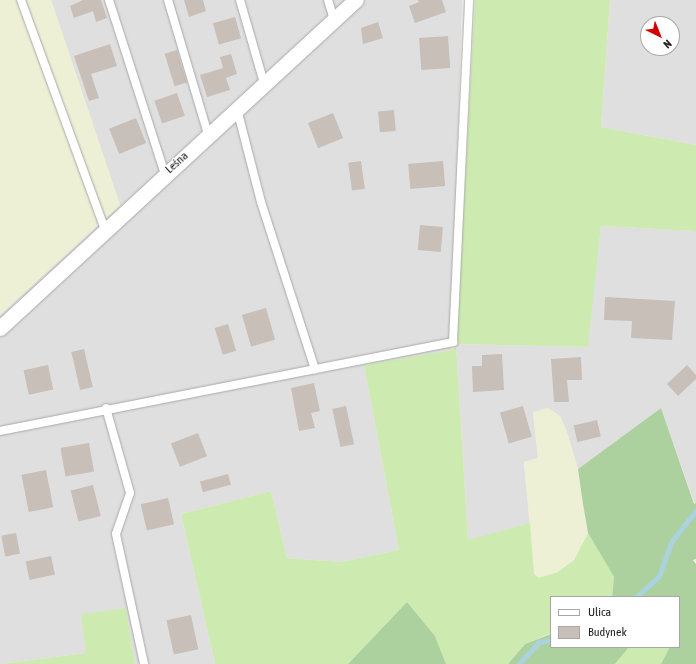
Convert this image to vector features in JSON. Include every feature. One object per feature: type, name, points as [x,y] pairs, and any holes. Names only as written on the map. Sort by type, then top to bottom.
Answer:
[{"type":"street","name":"Leśna","points":[[0,328],[208,134],[356,0]]},
{"type":"lane","points":[[21,0],[105,230]]},
{"type":"lane","points":[[109,0],[165,174]]},
{"type":"lane","points":[[168,0],[208,134]]},
{"type":"lane","points":[[240,0],[264,83]]},
{"type":"lane","points":[[328,0],[334,20]]},
{"type":"lane","points":[[0,431],[106,408],[453,342],[469,0]]},
{"type":"lane","points":[[237,108],[261,202],[315,368]]},
{"type":"lane","points":[[106,408],[130,493],[116,534],[144,664]]},
{"type":"shaded area","points":[[51,0],[462,0],[452,350],[364,365],[399,550],[341,562],[287,558],[271,491],[181,514],[215,664],[135,664],[126,608],[86,653],[0,664],[0,315],[120,205]]},
{"type":"shaded area","points":[[610,0],[696,0],[696,145],[601,127]]},
{"type":"shaded area","points":[[601,226],[696,231],[696,503],[695,505],[661,408],[578,469],[566,429],[533,412],[538,458],[524,463],[530,523],[468,541],[456,344],[587,347]]},
{"type":"green space","points":[[0,0],[51,0],[120,205],[0,315]]},
{"type":"green space","points":[[475,0],[610,0],[601,127],[696,145],[696,231],[601,226],[588,347],[456,344]]},
{"type":"green space","points":[[456,344],[468,540],[530,523],[534,574],[539,578],[558,572],[574,560],[588,533],[614,577],[612,596],[550,596],[550,633],[525,644],[508,664],[446,664],[435,636],[407,602],[348,664],[215,664],[181,514],[271,491],[287,558],[341,562],[399,550],[364,365],[452,350]]},
{"type":"green space","points":[[548,408],[560,416],[566,429],[578,469],[588,533],[574,559],[558,572],[539,579],[534,574],[524,462],[538,458],[533,412]]},
{"type":"green space","points":[[661,408],[694,504],[696,503],[696,559],[693,560],[696,564],[696,664],[661,664],[669,648],[680,648],[680,596],[612,596],[614,577],[588,533],[578,469]]},
{"type":"green space","points":[[407,602],[435,636],[446,664],[348,664]]},
{"type":"green space","points":[[126,608],[135,664],[0,664],[86,653],[81,614]]},
{"type":"green space","points":[[550,634],[550,648],[628,648],[615,664],[508,664],[525,644]]},
{"type":"green space","points":[[628,648],[671,648],[661,664],[615,664]]},
{"type":"building","points":[[83,0],[101,0],[107,18],[96,22],[93,11],[74,18],[70,6]]},
{"type":"building","points":[[184,0],[203,0],[206,11],[189,17]]},
{"type":"building","points":[[418,0],[442,0],[446,12],[415,23],[409,6],[419,2]]},
{"type":"building","points":[[235,17],[241,38],[219,44],[213,23]]},
{"type":"building","points":[[378,22],[383,38],[363,44],[361,28]]},
{"type":"building","points":[[448,36],[450,68],[421,70],[419,38]]},
{"type":"building","points":[[110,44],[117,66],[91,74],[99,98],[89,101],[74,56]]},
{"type":"building","points":[[177,50],[187,83],[175,86],[165,54]]},
{"type":"building","points":[[231,54],[237,74],[226,78],[230,90],[207,97],[200,75],[223,68],[220,57]]},
{"type":"building","points":[[177,93],[185,116],[162,124],[154,101]]},
{"type":"building","points":[[394,110],[396,131],[380,132],[378,111]]},
{"type":"building","points":[[333,113],[343,138],[318,148],[308,123]]},
{"type":"building","points":[[136,118],[146,143],[119,154],[109,129]]},
{"type":"building","points":[[361,161],[365,189],[352,191],[348,163]]},
{"type":"building","points":[[443,161],[445,186],[410,189],[408,164]]},
{"type":"building","points":[[420,225],[443,227],[441,252],[418,250]]},
{"type":"building","points":[[605,297],[675,301],[672,340],[631,338],[632,321],[604,320]]},
{"type":"building","points":[[266,308],[275,340],[251,347],[242,315]]},
{"type":"building","points":[[228,324],[236,351],[223,355],[215,328]]},
{"type":"building","points":[[84,349],[93,387],[80,390],[71,352]]},
{"type":"building","points":[[502,354],[504,390],[473,392],[472,366],[482,366],[482,355]]},
{"type":"building","points":[[581,357],[582,380],[567,380],[569,402],[554,402],[551,359]]},
{"type":"building","points":[[48,365],[53,389],[29,395],[24,370]]},
{"type":"building","points":[[687,365],[696,375],[696,379],[678,396],[667,384]]},
{"type":"building","points":[[314,383],[320,411],[311,413],[315,428],[299,431],[291,388]]},
{"type":"building","points":[[346,406],[354,444],[340,447],[332,409]]},
{"type":"building","points":[[523,406],[532,437],[509,443],[500,413]]},
{"type":"building","points":[[597,420],[601,437],[577,442],[574,425]]},
{"type":"building","points":[[198,433],[207,456],[180,467],[171,443]]},
{"type":"building","points":[[89,443],[94,472],[65,477],[60,448]]},
{"type":"building","points":[[46,470],[53,507],[29,512],[21,475]]},
{"type":"building","points":[[228,474],[231,485],[203,492],[200,482]]},
{"type":"building","points":[[93,485],[101,516],[78,522],[71,491]]},
{"type":"building","points":[[168,498],[174,524],[147,531],[141,504]]},
{"type":"building","points":[[16,533],[20,554],[5,556],[1,536]]},
{"type":"building","points":[[51,556],[55,575],[30,580],[26,561]]},
{"type":"building","points":[[191,615],[198,649],[174,654],[167,620]]},
{"type":"waterway","points":[[637,596],[659,576],[672,541],[696,510]]},
{"type":"waterway","points":[[519,664],[539,642],[550,640]]}]
